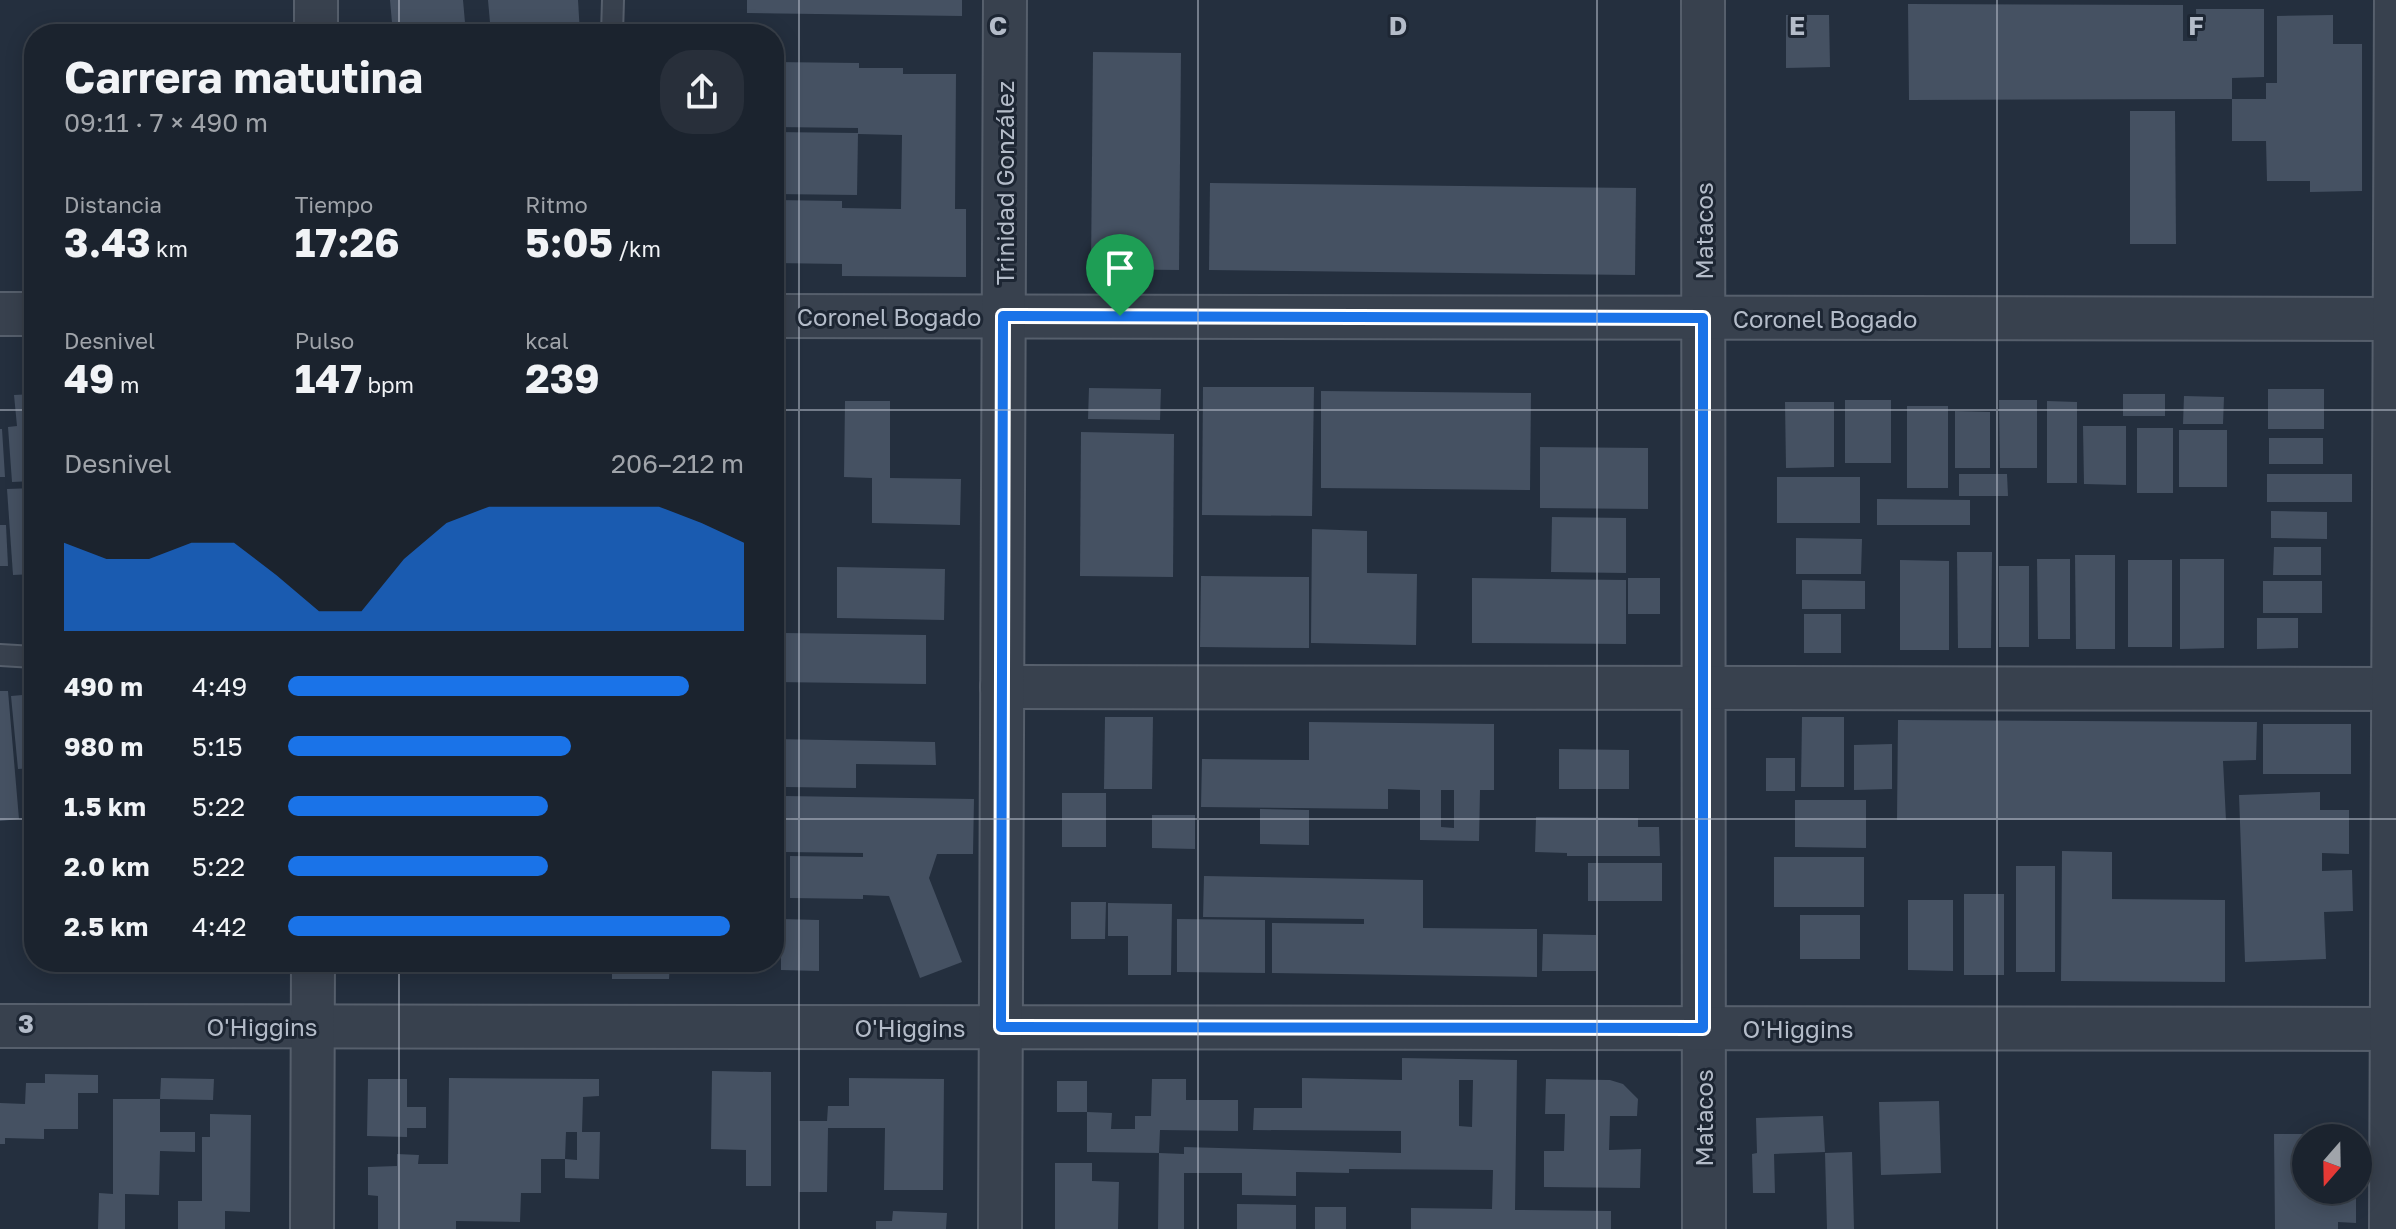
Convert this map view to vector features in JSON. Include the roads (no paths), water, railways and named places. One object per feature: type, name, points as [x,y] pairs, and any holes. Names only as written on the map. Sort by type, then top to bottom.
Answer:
[{"type":"street","points":[[316,0],[316,24]]},
{"type":"street","name":"Trinidad González","points":[[1000,1229],[1005,0]]},
{"type":"street","name":"Matacos","points":[[1703,0],[1704,1229]]},
{"type":"street","points":[[2391,1229],[2396,0]]},
{"type":"street","points":[[0,314],[24,314]]},
{"type":"street","name":"Coronel Bogado","points":[[784,316],[2395,319]]},
{"type":"street","points":[[1002,687],[2393,689]]},
{"type":"street","points":[[312,1229],[313,972]]},
{"type":"street","name":"O'Higgins","points":[[0,1026],[2394,1029]]},
{"type":"lane","points":[[612,24],[613,0]]},
{"type":"lane","points":[[0,655],[24,656]]}]
